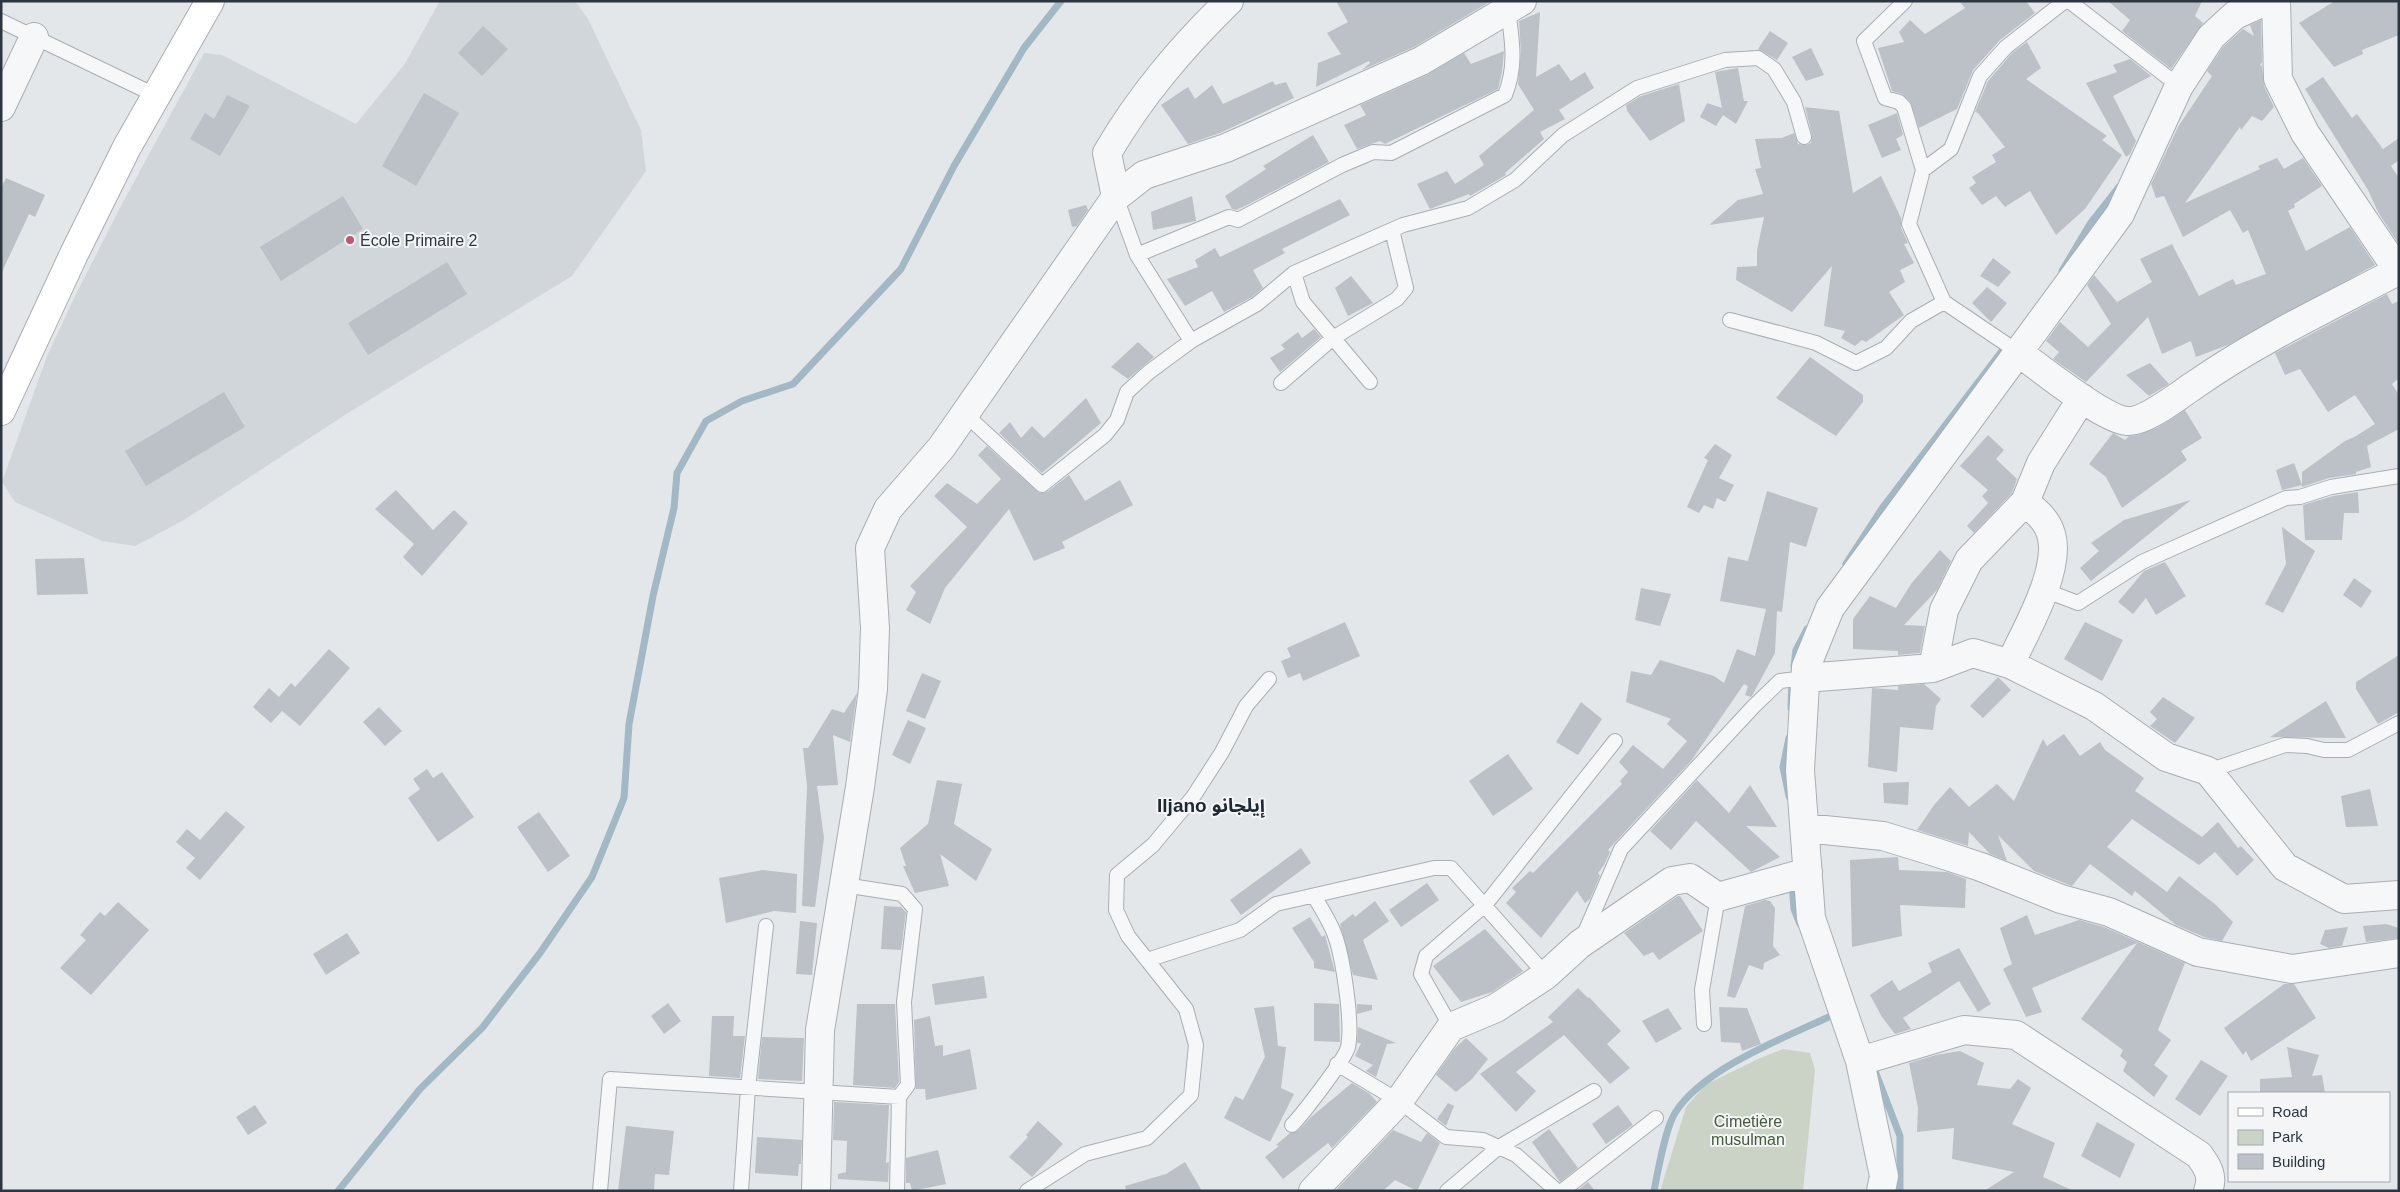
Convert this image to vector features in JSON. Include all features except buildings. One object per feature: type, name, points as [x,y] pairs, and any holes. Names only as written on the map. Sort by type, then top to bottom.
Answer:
[{"type":"main road","points":[[1,411],[78,245],[155,95],[210,1]]},
{"type":"street","points":[[1116,197],[1107,153],[1131,112],[1188,41],[1229,1]]},
{"type":"street","points":[[1881,1191],[1884,1176],[1860,1060],[1812,918],[1800,770],[1806,667],[1830,608],[2120,214],[2179,86],[2211,37],[2235,15],[2266,1]]},
{"type":"street","points":[[2018,352],[2082,398],[2120,420],[2129,422],[2162,407],[2228,361],[2398,271],[2305,133],[2278,79],[2276,1]]},
{"type":"street","points":[[816,1191],[820,1030],[873,689],[876,628],[870,548],[888,509],[941,448],[1116,197],[1144,175],[1226,148],[1421,61],[1515,5]]},
{"type":"street","points":[[1,107],[34,37]]},
{"type":"street","points":[[1933,668],[1944,610],[1969,560],[2026,502],[2041,463],[2082,398]]},
{"type":"street","points":[[2010,664],[2044,590],[2052,563],[2052,535],[2041,516],[2026,502]]},
{"type":"street","points":[[1805,678],[1933,668],[1973,654],[2010,664],[2094,706],[2166,757],[2208,771],[2286,867],[2344,899],[2399,895]]},
{"type":"street","points":[[1805,828],[1883,836],[1932,851],[1981,867],[2061,899],[2109,912],[2198,952],[2292,969],[2399,953]]},
{"type":"street","points":[[1313,1191],[1399,1101],[1451,1028],[1496,1008],[1546,975],[1580,944],[1672,881],[1690,878],[1718,897],[1808,872]]},
{"type":"street","points":[[1860,1060],[1964,1030],[2016,1035],[2199,1155],[2210,1169],[2210,1186],[2208,1191]]},
{"type":"lane","points":[[1906,1],[1864,41],[1886,98],[1898,102],[1904,107],[1923,170],[1909,224],[1944,302],[2018,352]]},
{"type":"lane","points":[[1923,170],[1951,149],[1980,76],[2006,47],[2067,1],[2179,86]]},
{"type":"lane","points":[[1137,255],[1229,217],[1238,220],[1342,165],[1373,152],[1392,153],[1505,96],[1512,78],[1515,5]]},
{"type":"lane","points":[[1,21],[155,95]]},
{"type":"lane","points":[[965,414],[1042,485],[1105,435],[1117,420],[1127,392],[1149,372],[1191,341],[1257,304],[1294,273],[1392,230],[1468,208],[1514,180],[1563,135],[1636,88],[1725,60],[1758,58],[1774,69],[1794,102],[1804,137]]},
{"type":"lane","points":[[1116,197],[1137,255],[1191,341]]},
{"type":"lane","points":[[1281,383],[1333,338],[1397,299],[1406,288],[1392,230]]},
{"type":"lane","points":[[1294,273],[1303,302],[1370,382]]},
{"type":"lane","points":[[1730,320],[1816,343],[1856,363],[1886,348],[1911,321],[1944,302]]},
{"type":"lane","points":[[2044,590],[2078,603],[2142,562],[2286,498],[2300,497],[2331,487],[2399,476]]},
{"type":"lane","points":[[1580,944],[1621,849],[1754,706],[1780,681],[1805,678]]},
{"type":"lane","points":[[1027,1191],[1085,1154],[1147,1138],[1191,1095],[1196,1045],[1186,1010],[1128,936],[1116,910],[1118,875],[1152,845],[1193,797],[1222,752],[1246,706],[1269,679]]},
{"type":"lane","points":[[2208,771],[2285,745],[2307,746],[2324,750],[2348,750],[2399,723]]},
{"type":"lane","points":[[1451,1028],[1421,974],[1426,956],[1485,905],[1615,741]]},
{"type":"lane","points":[[1147,960],[1240,930],[1276,904],[1434,868],[1451,868],[1546,975]]},
{"type":"lane","points":[[844,885],[902,894],[915,909],[904,1002],[908,1085],[899,1097],[897,1191]]},
{"type":"lane","points":[[1292,1125],[1304,1113],[1348,1048],[1349,1020],[1334,934],[1314,896]]},
{"type":"lane","points":[[1704,1024],[1702,990],[1718,897]]},
{"type":"lane","points":[[741,1191],[748,1088],[766,926]]},
{"type":"lane","points":[[1337,1064],[1399,1101],[1446,1137],[1483,1140],[1516,1155],[1557,1191]]},
{"type":"lane","points":[[600,1191],[610,1079],[899,1097]]},
{"type":"lane","points":[[1447,1191],[1499,1148],[1594,1091]]},
{"type":"lane","points":[[1562,1191],[1656,1118]]},
{"type":"shaded area","name":"École Primaire 2","points":[[440,1],[575,1],[588,19],[641,130],[646,171],[572,276],[348,413],[184,520],[135,546],[102,541],[15,502],[2,482],[47,356],[122,204],[204,53],[222,55],[356,124],[404,65]]},
{"type":"green space","name":"Cimetière musulman","points":[[1783,1049],[1810,1053],[1815,1070],[1803,1191],[1660,1191],[1686,1107],[1705,1085]]},
{"type":"waterway","points":[[338,1191],[420,1089],[482,1028],[540,953],[592,877],[624,798],[629,724],[653,596],[674,508],[677,473],[706,421],[742,401],[793,384],[901,269],[954,166],[1024,48],[1061,1]]},
{"type":"waterway","points":[[2062,271],[2090,224],[2119,187]]},
{"type":"waterway","points":[[1846,564],[1883,507],[2008,343]]},
{"type":"waterway","points":[[1794,666],[1796,650],[1807,629]]},
{"type":"waterway","points":[[1791,708],[1792,679]]},
{"type":"waterway","points":[[1789,738],[1783,767],[1789,796]]},
{"type":"waterway","points":[[1792,884],[1794,909],[1800,924]]},
{"type":"waterway","points":[[1654,1191],[1662,1150],[1671,1120],[1688,1097],[1705,1082],[1747,1055],[1833,1015],[1837,1011]]},
{"type":"waterway","points":[[1875,1071],[1900,1136],[1900,1191]]},
{"type":"place","name":"École Primaire 2","points":[[350,240]]},
{"type":"district","name":"Iljano إيلجانو","points":[[1211,805]]}]
